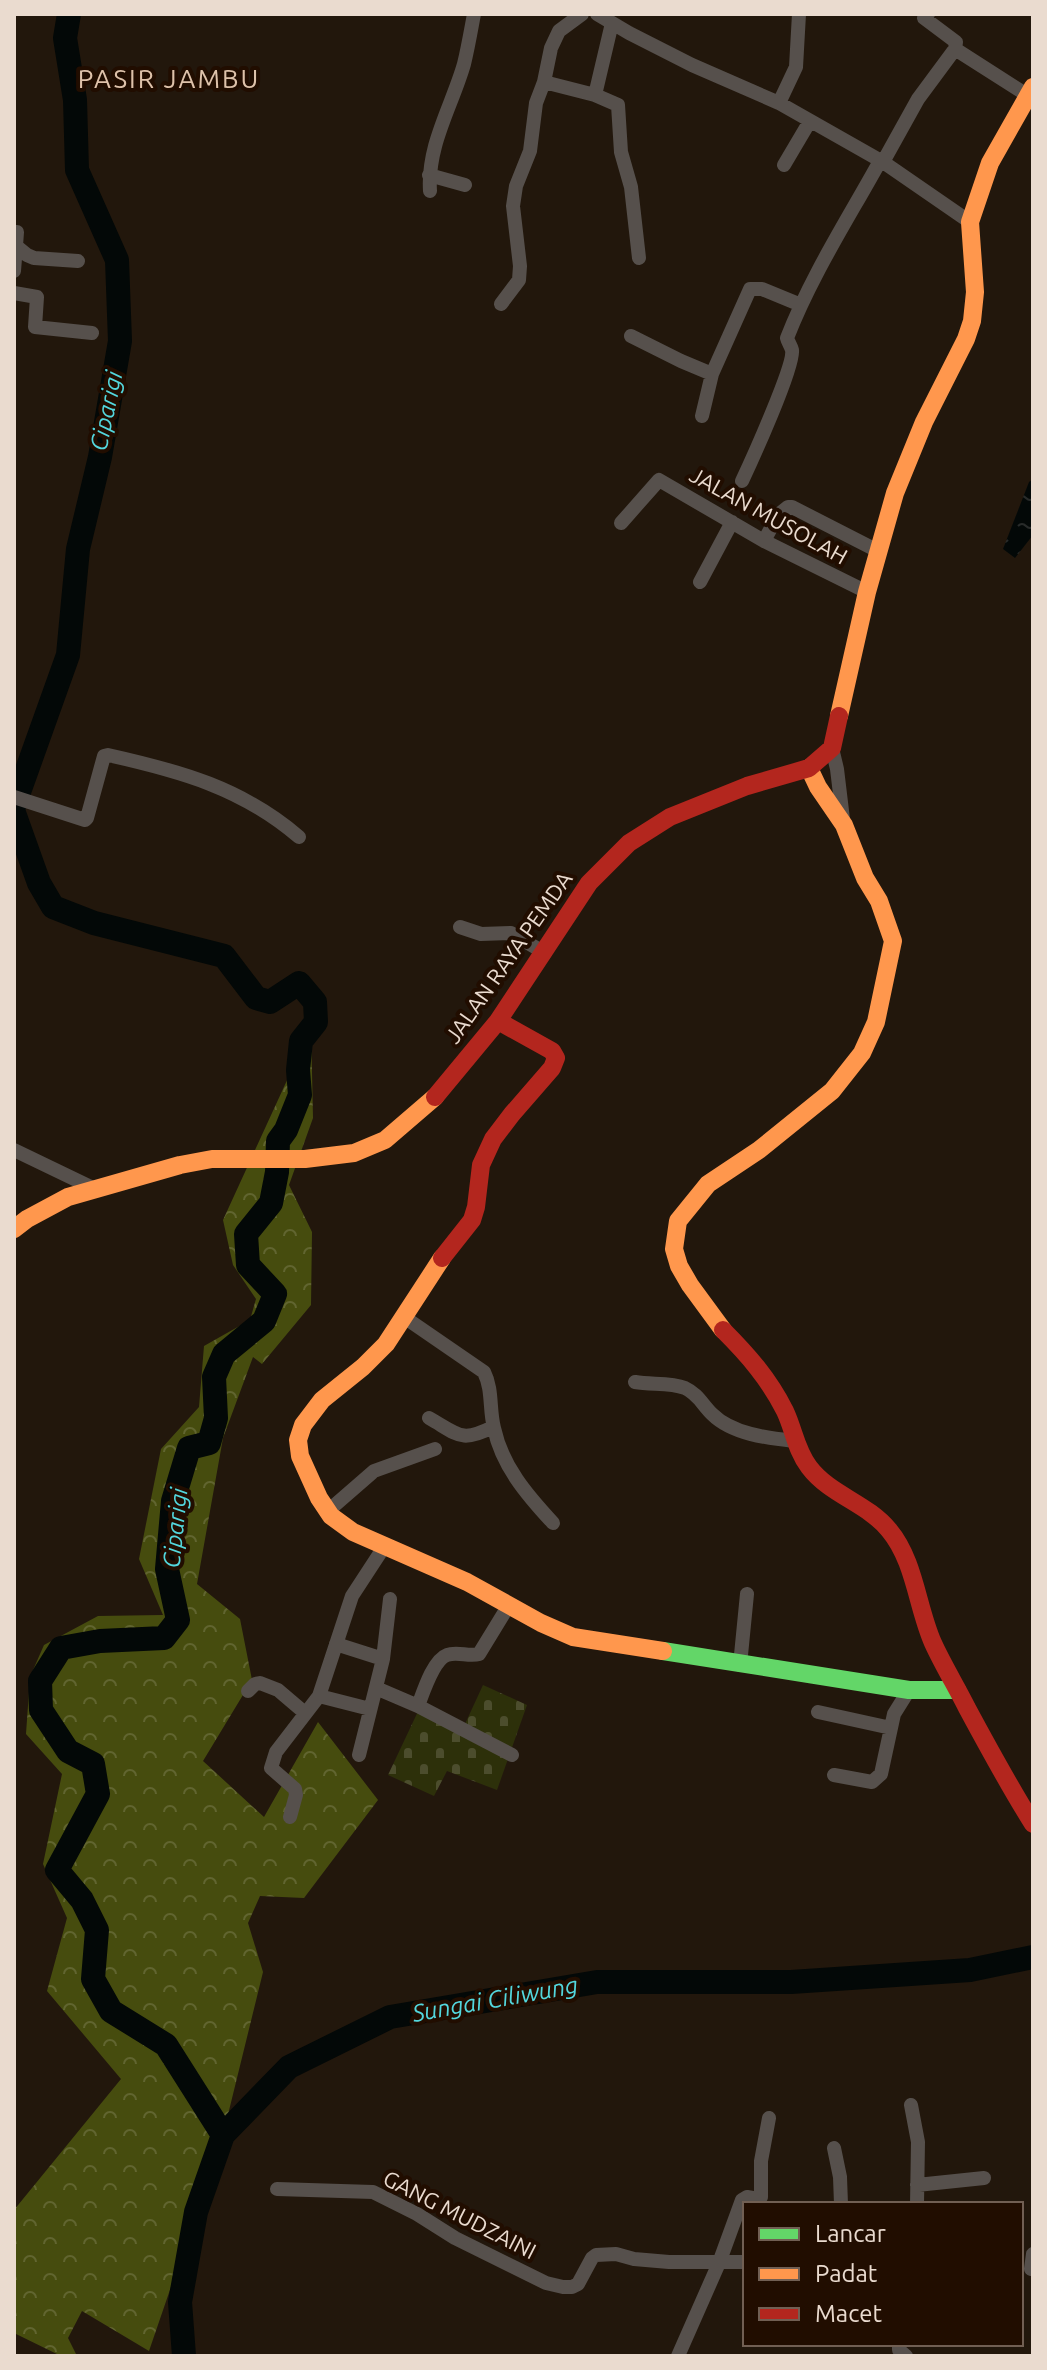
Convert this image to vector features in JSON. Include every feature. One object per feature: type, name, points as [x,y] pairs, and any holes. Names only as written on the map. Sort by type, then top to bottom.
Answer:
[{"type":"street","points":[[430,191],[429,175],[436,141],[464,63],[474,14]]},
{"type":"street","points":[[501,304],[519,280],[513,206],[520,173],[530,151],[536,103],[555,38],[559,31],[582,14]]},
{"type":"street","points":[[597,14],[692,65],[779,103],[881,162],[970,222]]},
{"type":"street","points":[[779,103],[796,67],[799,14]]},
{"type":"street","points":[[742,481],[758,449],[789,367],[792,351],[787,338],[801,305],[918,99],[955,49],[956,42],[924,15]]},
{"type":"street","points":[[595,95],[612,23]]},
{"type":"street","points":[[844,825],[832,748],[867,592],[895,493],[924,422],[972,321],[975,292],[970,222],[990,163],[1030,91],[955,49]]},
{"type":"street","points":[[544,82],[595,95],[618,105],[621,152],[631,187],[639,258]]},
{"type":"street","points":[[784,165],[810,121]]},
{"type":"street","points":[[429,175],[465,185]]},
{"type":"street","points":[[15,239],[27,255],[34,258],[78,261]]},
{"type":"street","points":[[14,271],[15,239]]},
{"type":"street","points":[[702,416],[712,374],[750,289],[762,289],[801,305]]},
{"type":"street","points":[[14,293],[37,297],[35,327],[92,333]]},
{"type":"street","points":[[631,336],[712,374]]},
{"type":"street","name":"JALAN MUSOLAH","points":[[621,523],[659,480],[764,541],[867,592]]},
{"type":"street","points":[[764,541],[778,515],[788,507],[878,551]]},
{"type":"street","points":[[700,582],[732,522]]},
{"type":"street","name":"JALAN RAYA PEMDA","points":[[14,1229],[68,1197],[180,1165],[212,1159],[305,1159],[354,1153],[385,1140],[429,1104],[498,1021],[589,883],[629,843],[670,817],[747,786],[809,768],[832,748]]},
{"type":"street","points":[[14,797],[81,820],[87,819],[104,756],[108,755],[163,767],[221,786],[278,819],[299,837]]},
{"type":"street","points":[[809,768],[844,825],[865,878],[879,901],[893,941],[876,1022],[862,1053],[832,1091],[759,1150],[708,1184],[678,1221],[674,1249],[684,1275],[722,1329],[754,1361],[773,1388],[807,1465],[822,1482],[870,1512],[890,1531],[904,1556],[932,1642],[1010,1788],[1033,1824]]},
{"type":"street","points":[[460,927],[481,934],[511,933],[545,953]]},
{"type":"street","points":[[498,1021],[552,1051],[556,1058],[552,1068],[501,1127],[482,1162],[477,1179],[475,1214],[462,1235],[437,1265],[375,1359],[319,1403],[305,1419],[297,1445],[310,1480],[328,1511],[341,1525],[467,1582],[573,1637],[909,1690],[957,1690]]},
{"type":"street","points":[[14,1150],[95,1189]]},
{"type":"street","points":[[404,1317],[484,1372],[489,1383],[493,1427],[504,1460],[528,1497],[553,1523]]},
{"type":"street","points":[[635,1382],[684,1388],[696,1394],[714,1416],[729,1426],[766,1438],[794,1441]]},
{"type":"street","points":[[429,1418],[469,1437],[493,1427]]},
{"type":"street","points":[[328,1511],[374,1471],[435,1449]]},
{"type":"street","points":[[290,1817],[295,1789],[271,1768],[276,1752],[319,1696],[352,1596],[384,1547]]},
{"type":"street","points":[[740,1665],[747,1594]]},
{"type":"street","points":[[359,1755],[383,1659],[390,1599]]},
{"type":"street","points":[[418,1706],[440,1659],[449,1654],[479,1654],[509,1605]]},
{"type":"street","points":[[336,1644],[383,1659]]},
{"type":"street","points":[[248,1691],[255,1684],[270,1686],[305,1713]]},
{"type":"street","points":[[376,1688],[418,1706],[512,1755]]},
{"type":"street","points":[[834,1775],[872,1782],[877,1779],[881,1774],[894,1714],[909,1690]]},
{"type":"street","points":[[319,1696],[370,1709]]},
{"type":"street","points":[[818,1712],[891,1728]]},
{"type":"street","points":[[911,2105],[918,2142],[917,2202]]},
{"type":"street","points":[[678,2356],[719,2263],[742,2200],[761,2197],[761,2161],[769,2118]]},
{"type":"street","points":[[834,2148],[841,2202]]},
{"type":"street","points":[[917,2185],[984,2178]]},
{"type":"street","name":"GANG MUDZAINI","points":[[277,2189],[365,2190],[380,2194],[455,2238],[546,2283],[563,2287],[578,2284],[596,2255],[616,2254],[646,2260],[743,2262]]},
{"type":"green space","points":[[311,1028],[313,1118],[289,1185],[312,1232],[311,1305],[262,1364],[253,1357],[223,1438],[197,1584],[240,1619],[252,1680],[203,1761],[264,1817],[318,1722],[378,1800],[304,1898],[260,1896],[248,1923],[263,1972],[223,2135],[149,2351],[82,2311],[68,2338],[77,2356],[61,2356],[14,2333],[14,2210],[121,2079],[47,1991],[67,1918],[43,1864],[62,1774],[26,1734],[30,1677],[44,1645],[98,1616],[163,1615],[139,1559],[161,1449],[199,1407],[204,1346],[250,1320],[256,1299],[233,1265],[223,1220]]},
{"type":"green space","points":[[483,1685],[527,1705],[497,1790],[447,1771],[434,1796],[388,1775],[422,1703],[465,1724]]},
{"type":"water","points":[[1033,479],[1033,535],[1015,558],[1003,549],[1029,482]]},
{"type":"waterway","name":"Ciparigi","points":[[14,806],[68,655],[78,549],[100,457],[120,341],[117,260],[77,170],[75,100],[65,38],[69,14]]},
{"type":"waterway","name":"Ciparigi","points":[[14,813],[39,883],[53,907],[94,923],[224,956],[256,998],[270,1002],[299,983],[315,1002],[316,1022],[301,1041],[298,1070],[300,1095],[286,1130],[278,1141],[277,1172],[271,1203],[246,1234],[248,1265],[275,1294],[264,1321],[224,1354],[214,1377],[216,1418],[209,1443],[189,1448],[173,1501],[167,1569],[178,1620],[164,1638],[100,1641],[61,1648],[40,1681],[41,1710],[68,1751],[93,1764],[98,1794],[57,1870],[82,1900],[97,1930],[93,1979],[111,2011],[166,2045],[223,2135]]},
{"type":"waterway","name":"Sungai Ciliwung","points":[[184,2356],[180,2302],[196,2212],[223,2135],[289,2067],[390,2017],[597,1982],[791,1982],[970,1970],[1033,1957]]},
{"type":"traffic: fast","points":[[663,1651],[909,1690],[957,1690]]},
{"type":"traffic: slow","points":[[839,716],[867,592],[895,493],[924,422],[972,321],[975,292],[970,222],[990,163],[1033,87]]},
{"type":"traffic: slow","points":[[723,1330],[679,1266],[674,1249],[678,1221],[708,1184],[759,1150],[832,1091],[862,1053],[876,1022],[893,941],[879,901],[865,878],[844,825],[809,768]]},
{"type":"traffic: slow","points":[[14,1229],[68,1197],[180,1165],[212,1159],[305,1159],[354,1153],[385,1140],[435,1097]]},
{"type":"traffic: slow","points":[[442,1258],[386,1344],[322,1400],[303,1425],[298,1440],[300,1456],[319,1498],[331,1516],[353,1532],[467,1582],[541,1623],[573,1637],[663,1651]]},
{"type":"traffic: jam","points":[[435,1097],[498,1021],[589,883],[629,843],[670,817],[747,786],[809,768],[832,748],[839,716]]},
{"type":"traffic: jam","points":[[442,1258],[472,1220],[481,1165],[493,1139],[552,1068],[556,1058],[552,1051],[498,1021]]},
{"type":"traffic: jam","points":[[723,1330],[772,1388],[809,1467],[827,1485],[880,1521],[898,1542],[937,1651],[1033,1824]]},
{"type":"district","name":"PASIR JAMBU","points":[[169,78]]}]
